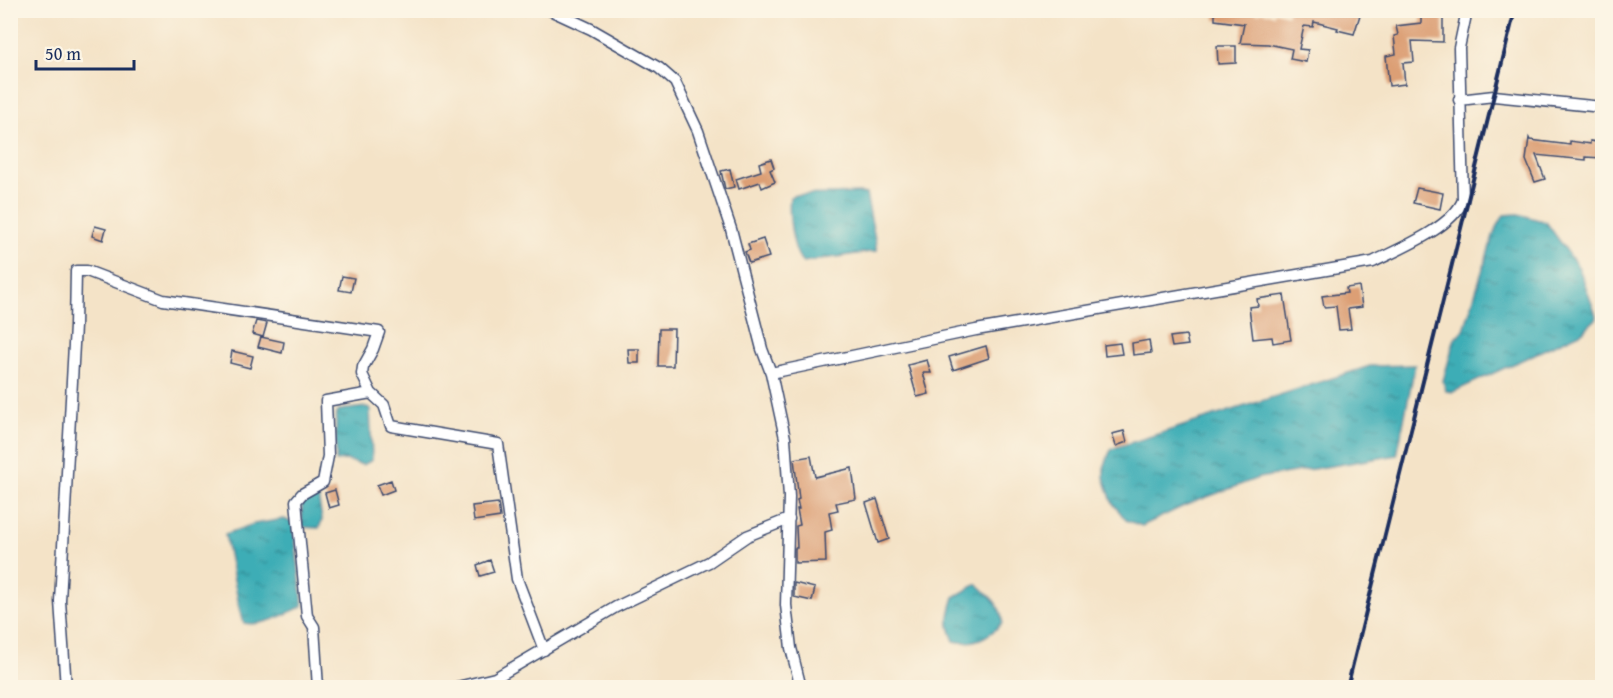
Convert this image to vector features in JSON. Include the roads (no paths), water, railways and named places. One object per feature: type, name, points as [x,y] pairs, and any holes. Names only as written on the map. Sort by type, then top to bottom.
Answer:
[{"type":"street","points":[[550,10],[600,34],[659,68],[675,82],[698,131],[727,218],[762,349],[771,373],[785,438],[789,497],[786,605],[791,648],[801,687]]},
{"type":"street","points":[[771,373],[976,330],[1373,262],[1428,233],[1459,209],[1463,200],[1459,48],[1467,10]]},
{"type":"street","points":[[1459,100],[1494,96],[1602,107]]},
{"type":"street","points":[[66,687],[60,601],[76,271],[87,271],[163,300],[379,332],[362,374],[371,393],[384,405],[391,426],[498,444],[517,579],[544,650]]},
{"type":"street","points":[[318,687],[314,627],[307,616],[296,501],[302,494],[323,482],[328,456],[326,401],[371,393]]},
{"type":"street","points":[[453,687],[495,678],[616,607],[709,562],[747,536],[789,519]]},
{"type":"water","points":[[866,194],[876,251],[803,262],[796,250],[790,222],[790,197]]},
{"type":"water","points":[[1518,214],[1546,222],[1579,268],[1597,318],[1582,332],[1453,392],[1446,391],[1443,381],[1455,338],[1464,330],[1494,233],[1504,215]]},
{"type":"water","points":[[1415,365],[1397,455],[1258,478],[1186,505],[1142,526],[1126,520],[1112,502],[1104,477],[1104,468],[1111,449],[1370,366]]},
{"type":"water","points":[[370,408],[372,460],[363,465],[346,460],[336,461],[336,414],[340,410]]},
{"type":"water","points":[[313,493],[318,495],[322,520],[319,528],[302,527],[302,500]]},
{"type":"water","points":[[284,519],[293,523],[303,606],[266,621],[244,623],[225,534],[254,524]]},
{"type":"water","points":[[977,584],[998,606],[1002,623],[981,639],[968,642],[954,641],[949,619],[954,597]]},
{"type":"railway","points":[[1347,688],[1515,10]]}]
